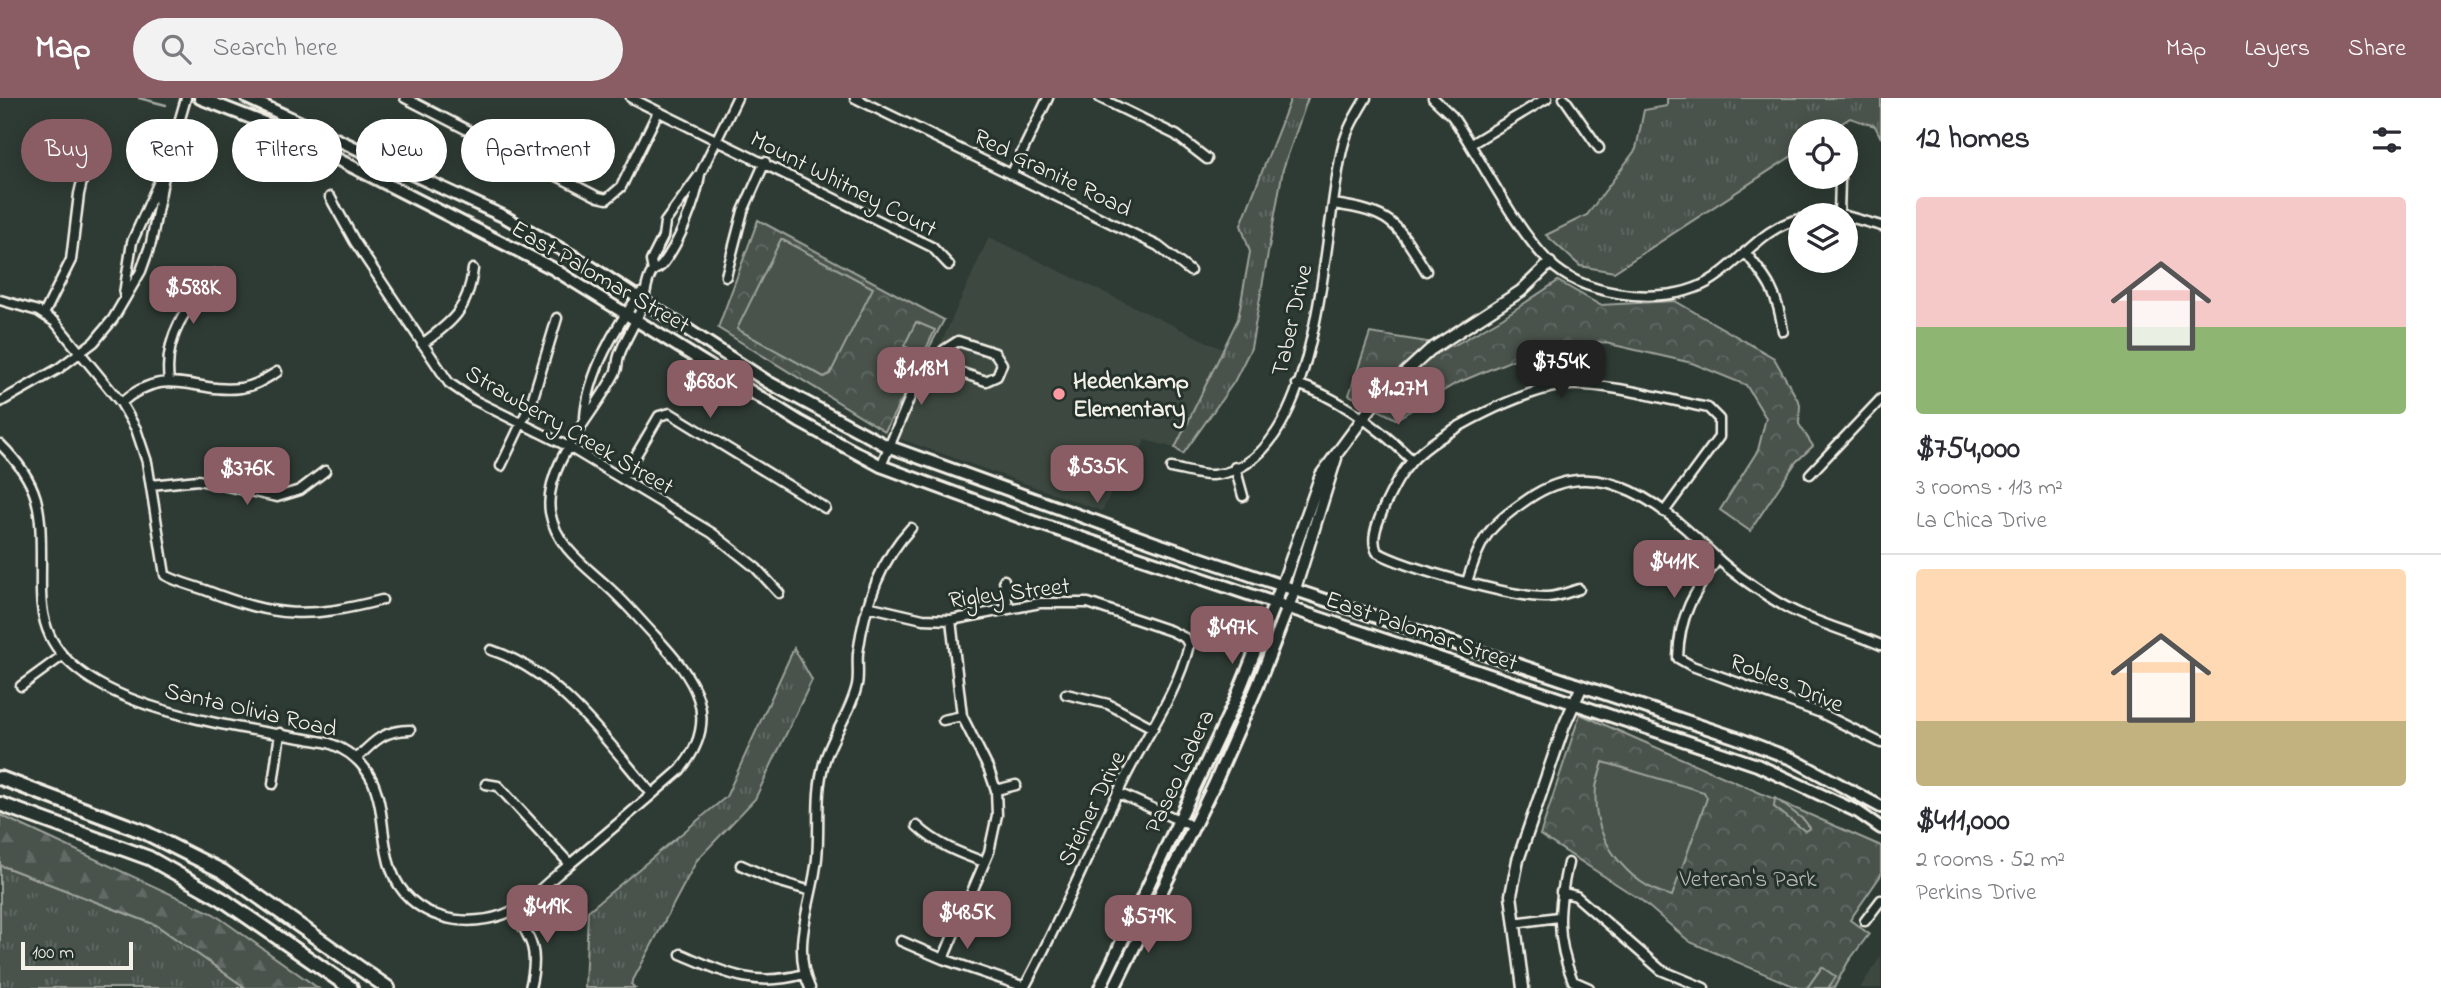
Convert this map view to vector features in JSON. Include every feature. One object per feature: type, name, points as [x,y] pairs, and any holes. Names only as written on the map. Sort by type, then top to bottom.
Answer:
[{"type":"main road","name":"East Palomar Street","points":[[200,98],[284,132],[552,268],[789,416],[881,466],[1028,520],[1757,765],[1858,812],[1881,828]]},
{"type":"main road","name":"East Palomar Street","points":[[247,98],[505,217],[641,299],[768,382],[887,446],[1158,544],[1581,688],[1737,738],[1791,759],[1881,807]]},
{"type":"main road","name":"Paseo Ladera","points":[[1100,988],[1235,701],[1282,585]]},
{"type":"main road","name":"Paseo Ladera","points":[[1114,988],[1245,718],[1295,589]]},
{"type":"main road","points":[[0,778],[142,831],[222,871],[388,988]]},
{"type":"main road","points":[[0,804],[149,858],[222,899],[351,988]]},
{"type":"street","points":[[180,119],[186,98]]},
{"type":"street","points":[[405,98],[607,199],[621,187],[658,112]]},
{"type":"street","name":"Mount Whitney Court","points":[[632,98],[932,247],[949,265]]},
{"type":"street","name":"Santa Olivia Road","points":[[653,271],[651,261],[663,237],[665,222],[700,174],[737,98]]},
{"type":"street","name":"Red Granite Road","points":[[855,98],[1162,248],[1190,271]]},
{"type":"street","points":[[1012,173],[1048,98]]},
{"type":"street","points":[[1100,98],[1176,135],[1207,159]]},
{"type":"street","name":"Taber Drive","points":[[1171,468],[1213,475],[1235,467],[1261,452],[1277,433],[1288,412],[1318,307],[1343,146],[1366,98]]},
{"type":"street","points":[[1433,98],[1452,116],[1493,183],[1550,263],[1563,273],[1606,292],[1630,296],[1661,295],[1696,288],[1771,230],[1788,221]]},
{"type":"street","points":[[1471,144],[1547,98]]},
{"type":"street","points":[[1564,98],[1599,148]]},
{"type":"street","points":[[726,276],[743,211],[765,162]]},
{"type":"street","name":"Santa Olivia Road","points":[[585,417],[592,382],[632,316],[653,271],[661,265],[686,222],[698,190],[700,174]]},
{"type":"street","points":[[44,314],[71,260],[82,182]]},
{"type":"street","points":[[123,300],[132,242],[160,182]]},
{"type":"street","points":[[0,402],[58,369],[107,328],[141,271],[151,243],[163,182]]},
{"type":"street","name":"Strawberry Creek Street","points":[[330,197],[422,344],[453,387],[569,447],[722,541],[764,575],[779,593]]},
{"type":"street","points":[[1334,204],[1369,210],[1386,217],[1401,230],[1426,271]]},
{"type":"street","points":[[1858,219],[1881,226]]},
{"type":"street","points":[[1745,252],[1771,284],[1780,308],[1783,331]]},
{"type":"street","name":"Paseo Ladera","points":[[1282,585],[1321,475],[1362,419],[1403,371],[1430,349],[1521,291],[1550,263]]},
{"type":"street","points":[[422,344],[454,321],[471,287],[473,269]]},
{"type":"street","points":[[169,380],[168,357],[176,329],[191,302],[215,274]]},
{"type":"street","points":[[0,300],[44,314],[121,403],[141,440],[165,575],[249,607],[278,613],[319,614],[382,600]]},
{"type":"street","name":"Santa Olivia Road","points":[[0,444],[26,472],[38,497],[42,609],[47,629],[62,656],[89,678],[154,708],[329,743],[356,759],[367,771],[375,789],[391,871],[410,898],[435,915],[454,921],[478,921],[513,911],[652,794],[680,769],[694,748],[701,723],[699,697],[692,679],[668,650],[559,537],[549,502],[552,484],[569,447],[585,417],[611,381],[632,316]]},
{"type":"street","points":[[501,466],[522,423],[557,318]]},
{"type":"street","points":[[881,466],[887,446],[916,383],[944,367],[986,381],[998,376],[1002,369],[1000,359],[995,354],[958,341],[944,350],[944,367]]},
{"type":"street","points":[[121,403],[147,386],[169,380],[239,388],[256,384],[276,372]]},
{"type":"street","points":[[1297,384],[1338,401],[1412,460]]},
{"type":"street","points":[[1579,589],[1539,597],[1467,582],[1377,552],[1373,543],[1378,521],[1396,481],[1412,460],[1431,445],[1505,402],[1548,387],[1598,387],[1708,408],[1720,419],[1719,437],[1664,512]]},
{"type":"street","points":[[1810,474],[1881,399]]},
{"type":"street","points":[[622,479],[659,416],[670,413],[825,508]]},
{"type":"street","name":"Paseo Ladera","points":[[1295,589],[1338,454]]},
{"type":"street","points":[[1235,467],[1243,496]]},
{"type":"street","points":[[151,485],[198,480],[277,497],[300,490],[325,471]]},
{"type":"street","points":[[1467,582],[1478,544],[1490,530],[1531,496],[1558,485],[1586,481],[1615,483],[1633,491],[1664,512],[1706,545],[1718,559],[1790,610],[1881,645]]},
{"type":"street","points":[[810,988],[804,974],[802,932],[819,835],[818,786],[825,759],[857,686],[858,656],[867,606],[890,555],[911,528]]},
{"type":"street","name":"Robles Drive","points":[[1718,559],[1688,602],[1678,658],[1692,666],[1822,713],[1881,743]]},
{"type":"street","points":[[1004,580],[1008,607]]},
{"type":"street","name":"Rigley Street","points":[[867,606],[923,620],[951,620],[1040,603],[1088,603],[1171,631],[1185,638],[1189,645]]},
{"type":"street","points":[[943,959],[984,862],[997,815],[996,790],[962,716],[951,620]]},
{"type":"street","name":"Steiner Drive","points":[[1024,987],[1048,945],[1118,793],[1181,674],[1189,645]]},
{"type":"street","points":[[491,650],[509,655],[526,666],[583,713],[652,794]]},
{"type":"street","points":[[20,686],[62,656]]},
{"type":"street","points":[[1523,988],[1511,895],[1518,860],[1581,688]]},
{"type":"street","points":[[1066,694],[1108,704],[1153,728]]},
{"type":"street","points":[[943,720],[962,716]]},
{"type":"street","points":[[356,759],[378,737],[391,730],[410,730]]},
{"type":"street","points":[[273,784],[280,733]]},
{"type":"street","points":[[486,784],[498,786],[570,864]]},
{"type":"street","points":[[996,790],[1016,785]]},
{"type":"street","points":[[1118,793],[1192,826]]},
{"type":"street","points":[[917,826],[928,836],[958,853],[984,862]]},
{"type":"street","points":[[1568,863],[1558,917],[1573,981],[1589,988]]},
{"type":"street","points":[[741,865],[777,881],[811,891]]},
{"type":"street","points":[[1561,891],[1576,896],[1661,970],[1704,988]]},
{"type":"street","points":[[1866,921],[1881,900]]},
{"type":"street","points":[[513,911],[530,936],[536,954],[530,988]]},
{"type":"street","points":[[1514,923],[1558,917]]},
{"type":"street","points":[[901,941],[943,959],[1024,987]]},
{"type":"street","points":[[681,954],[754,982],[779,982],[804,974]]},
{"type":"shaded area","name":"Hedenkamp Elementary","points":[[989,237],[1222,349],[1175,448],[1145,440],[1129,478],[1115,485],[1102,511],[898,438]]},
{"type":"shaded area","points":[[1881,956],[1881,988],[1860,988]]},
{"type":"green space","points":[[1291,98],[1308,98],[1283,169],[1251,348],[1234,382],[1183,454],[1175,448],[1238,319],[1250,252],[1241,225]]},
{"type":"green space","points":[[1667,98],[1881,98],[1881,138],[1875,126],[1858,119],[1788,119],[1788,158],[1614,272],[1580,266],[1546,235],[1587,215],[1636,149],[1644,110],[1667,106]]},
{"type":"green space","points":[[758,220],[944,320],[885,431],[718,328]]},
{"type":"green space","points":[[781,239],[873,288],[830,374],[824,377],[737,329]]},
{"type":"green space","points":[[1558,281],[1600,305],[1675,301],[1774,358],[1800,404],[1799,424],[1813,446],[1796,462],[1750,531],[1720,510],[1758,450],[1766,418],[1746,385],[1692,363],[1601,342],[1534,351],[1455,384],[1396,419],[1349,395],[1370,333],[1453,346]]},
{"type":"green space","points":[[916,322],[935,330],[923,355],[904,346]]},
{"type":"green space","points":[[794,648],[812,680],[755,799],[697,860],[631,984],[635,988],[585,988],[588,911],[726,797]]},
{"type":"green space","name":"Veteran's Park","points":[[1580,714],[1881,846],[1881,875],[1850,920],[1869,934],[1848,962],[1834,988],[1798,988],[1690,942],[1641,900],[1540,835]]},
{"type":"green space","points":[[1603,762],[1704,792],[1707,798],[1672,896],[1640,881],[1626,869],[1606,841],[1596,806],[1596,788]]},
{"type":"green space","points":[[1775,798],[1804,820],[1810,828],[1805,831],[1774,807]]},
{"type":"green space","points":[[0,815],[214,914],[318,988],[246,988],[156,925],[0,865]]},
{"type":"green space","points":[[0,865],[156,925],[246,988],[0,988]]},
{"type":"green space","points":[[1822,967],[1836,977],[1828,988],[1807,988]]},
{"type":"waterway","points":[[139,98],[166,105]]},
{"type":"place","name":"Hedenkamp Elementary","points":[[1059,394]]}]
